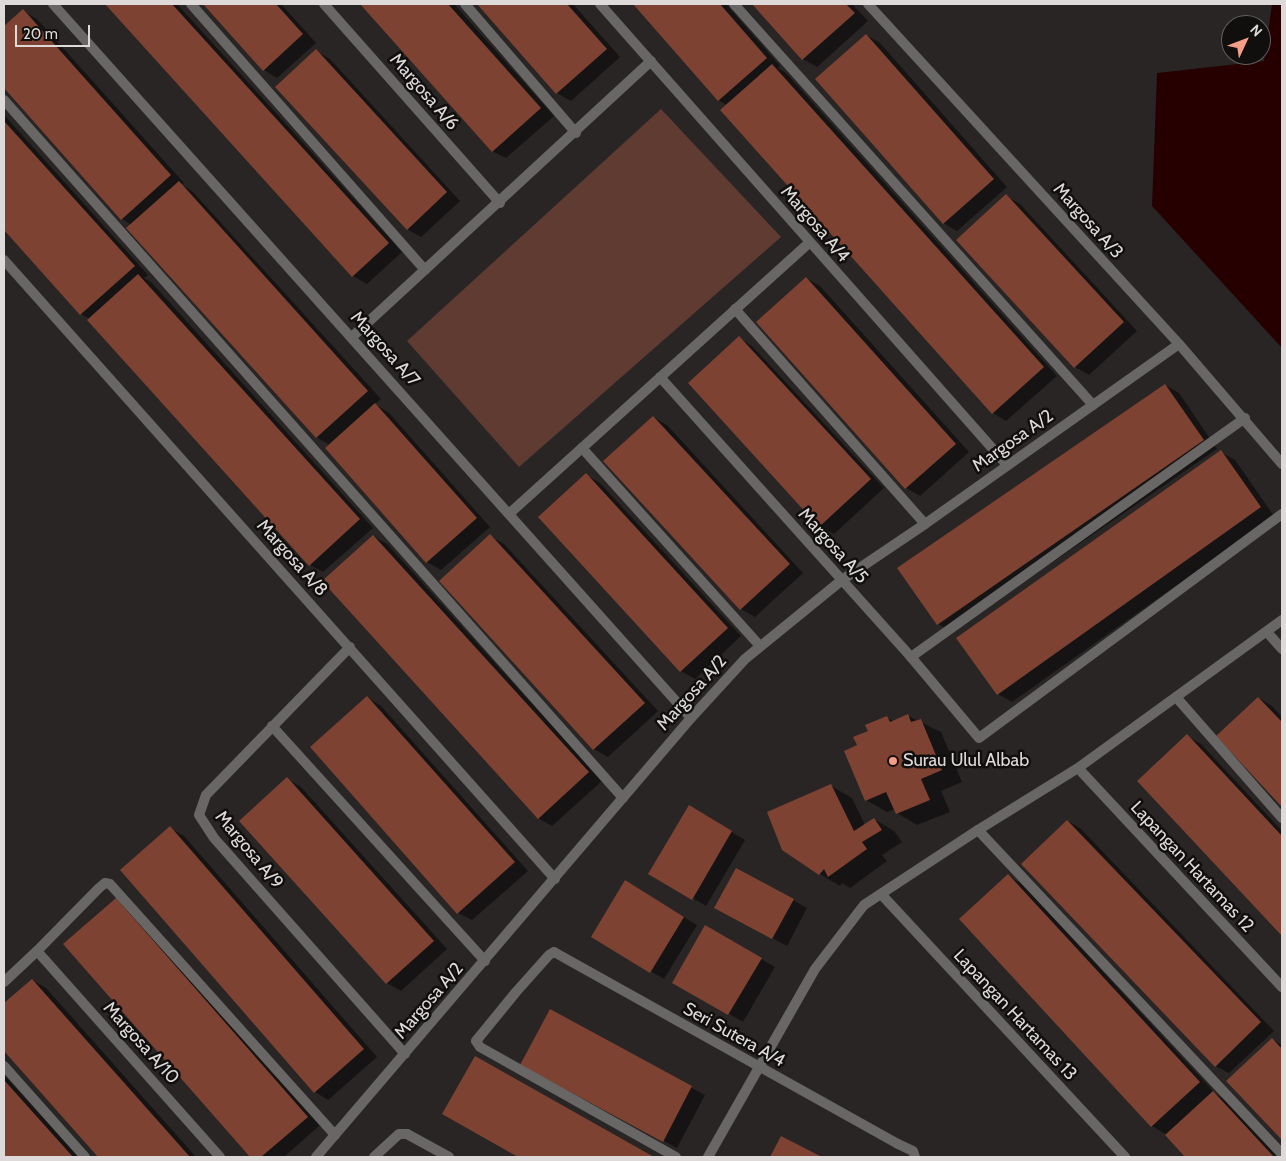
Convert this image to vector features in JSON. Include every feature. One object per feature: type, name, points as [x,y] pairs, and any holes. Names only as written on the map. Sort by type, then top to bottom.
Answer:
[{"type":"street","name":"Margosa A/7","points":[[53,4],[690,718]]},
{"type":"street","points":[[191,4],[424,270]]},
{"type":"street","name":"Margosa A/6","points":[[324,4],[500,203]]},
{"type":"street","points":[[465,4],[576,133]]},
{"type":"street","name":"Margosa A/4","points":[[600,4],[1007,465]]},
{"type":"street","points":[[734,4],[1093,405]]},
{"type":"street","name":"Margosa A/3","points":[[868,4],[1179,344],[1245,418],[1282,464]]},
{"type":"street","points":[[352,337],[576,133],[651,61]]},
{"type":"street","points":[[4,100],[623,798]]},
{"type":"street","points":[[510,514],[810,242]]},
{"type":"street","name":"Margosa A/8","points":[[4,260],[555,879]]},
{"type":"street","points":[[735,309],[925,524]]},
{"type":"street","name":"Margosa A/2","points":[[316,1157],[555,879],[690,718],[760,646],[842,580],[925,524],[1179,344]]},
{"type":"street","name":"Margosa A/5","points":[[660,377],[911,657],[980,738],[1282,514]]},
{"type":"street","points":[[911,657],[1245,418]]},
{"type":"street","points":[[582,448],[760,646]]},
{"type":"street","points":[[708,1157],[815,969],[864,905],[978,830],[1078,768],[1282,620]]},
{"type":"street","points":[[1267,632],[1282,649]]},
{"type":"street","name":"Margosa A/9","points":[[350,648],[206,795],[199,815],[214,838],[405,1054]]},
{"type":"street","points":[[1176,697],[1282,818]]},
{"type":"street","points":[[272,726],[485,961]]},
{"type":"street","name":"Lapangan Hartamas 12","points":[[1078,768],[1282,987]]},
{"type":"street","points":[[978,830],[1282,1154]]},
{"type":"street","points":[[4,982],[38,951],[99,888],[105,883],[110,884],[335,1136]]},
{"type":"street","name":"Lapangan Hartamas 13","points":[[881,894],[1125,1157]]},
{"type":"street","name":"Margosa A/10","points":[[38,951],[220,1157]]},
{"type":"street","name":"Seri Sutera A/4","points":[[676,1157],[480,1047],[476,1041],[549,955],[554,952],[758,1068],[913,1151],[915,1157]]},
{"type":"street","points":[[4,1066],[86,1157]]},
{"type":"street","points":[[374,1157],[398,1134],[407,1134],[449,1157]]},
{"type":"shaded area","points":[[1272,4],[1282,4],[1282,348],[1152,206],[1157,73],[1228,65],[1271,65]]},
{"type":"shaded area","points":[[661,109],[781,237],[519,467],[407,341]]},
{"type":"building","points":[[105,4],[172,4],[389,243],[352,277]]},
{"type":"building","points":[[203,4],[276,4],[303,34],[263,71]]},
{"type":"building","points":[[360,4],[448,4],[541,108],[492,152]]},
{"type":"building","points":[[477,4],[567,4],[607,49],[556,94]]},
{"type":"building","points":[[633,4],[720,4],[767,58],[718,101]]},
{"type":"building","points":[[752,4],[846,4],[855,13],[802,60]]},
{"type":"building","points":[[23,9],[171,175],[121,220],[4,88],[4,26]]},
{"type":"building","points":[[866,34],[994,179],[943,224],[815,79]]},
{"type":"building","points":[[316,49],[447,192],[407,230],[275,87]]},
{"type":"building","points":[[772,64],[1044,367],[992,414],[720,110]]},
{"type":"building","points":[[4,121],[135,266],[80,315],[4,230]]},
{"type":"building","points":[[179,181],[368,391],[316,438],[126,228]]},
{"type":"building","points":[[1006,194],[1124,322],[1074,368],[956,240]]},
{"type":"building","points":[[138,274],[360,519],[309,566],[87,320]]},
{"type":"building","points":[[806,277],[956,444],[905,489],[756,322]]},
{"type":"building","points":[[739,336],[871,479],[819,527],[688,383]]},
{"type":"building","points":[[1165,384],[1204,440],[937,625],[897,568]]},
{"type":"building","points":[[375,403],[477,518],[426,563],[325,448]]},
{"type":"building","points":[[653,416],[790,564],[740,610],[603,461]]},
{"type":"building","points":[[1221,450],[1261,507],[997,695],[956,638]]},
{"type":"building","points":[[586,473],[728,628],[680,672],[538,517]]},
{"type":"building","points":[[490,534],[645,703],[593,750],[439,581]]},
{"type":"building","points":[[373,535],[589,772],[538,819],[322,581]]},
{"type":"building","points":[[367,696],[515,862],[457,914],[310,747]]},
{"type":"building","points":[[1258,697],[1282,722],[1282,807],[1216,736]]},
{"type":"building","name":"Surau Ulul Albab","points":[[908,714],[911,722],[921,719],[942,770],[921,779],[930,800],[896,814],[886,792],[865,801],[844,751],[857,745],[853,737],[868,731],[865,725],[887,716],[890,722]]},
{"type":"building","points":[[1187,734],[1282,836],[1282,936],[1137,781]]},
{"type":"building","points":[[287,777],[434,941],[386,984],[239,821]]},
{"type":"building","points":[[831,784],[854,831],[874,818],[882,830],[862,842],[867,849],[828,877],[824,869],[819,875],[782,850],[767,812]]},
{"type":"building","points":[[689,805],[732,831],[692,900],[648,874]]},
{"type":"building","points":[[1067,820],[1261,1022],[1215,1067],[1021,864]]},
{"type":"building","points":[[170,826],[364,1049],[314,1093],[120,870]]},
{"type":"building","points":[[736,868],[794,899],[772,939],[714,908]]},
{"type":"building","points":[[1008,874],[1200,1082],[1151,1127],[959,919]]},
{"type":"building","points":[[625,880],[684,917],[650,973],[591,937]]},
{"type":"building","points":[[116,898],[308,1117],[261,1157],[250,1157],[63,944]]},
{"type":"building","points":[[705,925],[762,958],[728,1015],[672,983]]},
{"type":"building","points":[[32,979],[190,1157],[98,1157],[4,1051],[4,1003]]},
{"type":"building","points":[[550,1009],[692,1086],[663,1142],[520,1065]]},
{"type":"building","points":[[1272,1038],[1282,1049],[1282,1140],[1226,1081]]},
{"type":"building","points":[[475,1056],[654,1157],[518,1157],[442,1114]]},
{"type":"building","points":[[4,1080],[73,1157],[4,1157]]},
{"type":"building","points":[[1213,1091],[1274,1157],[1185,1157],[1165,1135]]},
{"type":"building","points":[[781,1136],[822,1157],[770,1157]]},
{"type":"place","name":"Surau Ulul Albab","points":[[893,761]]}]
